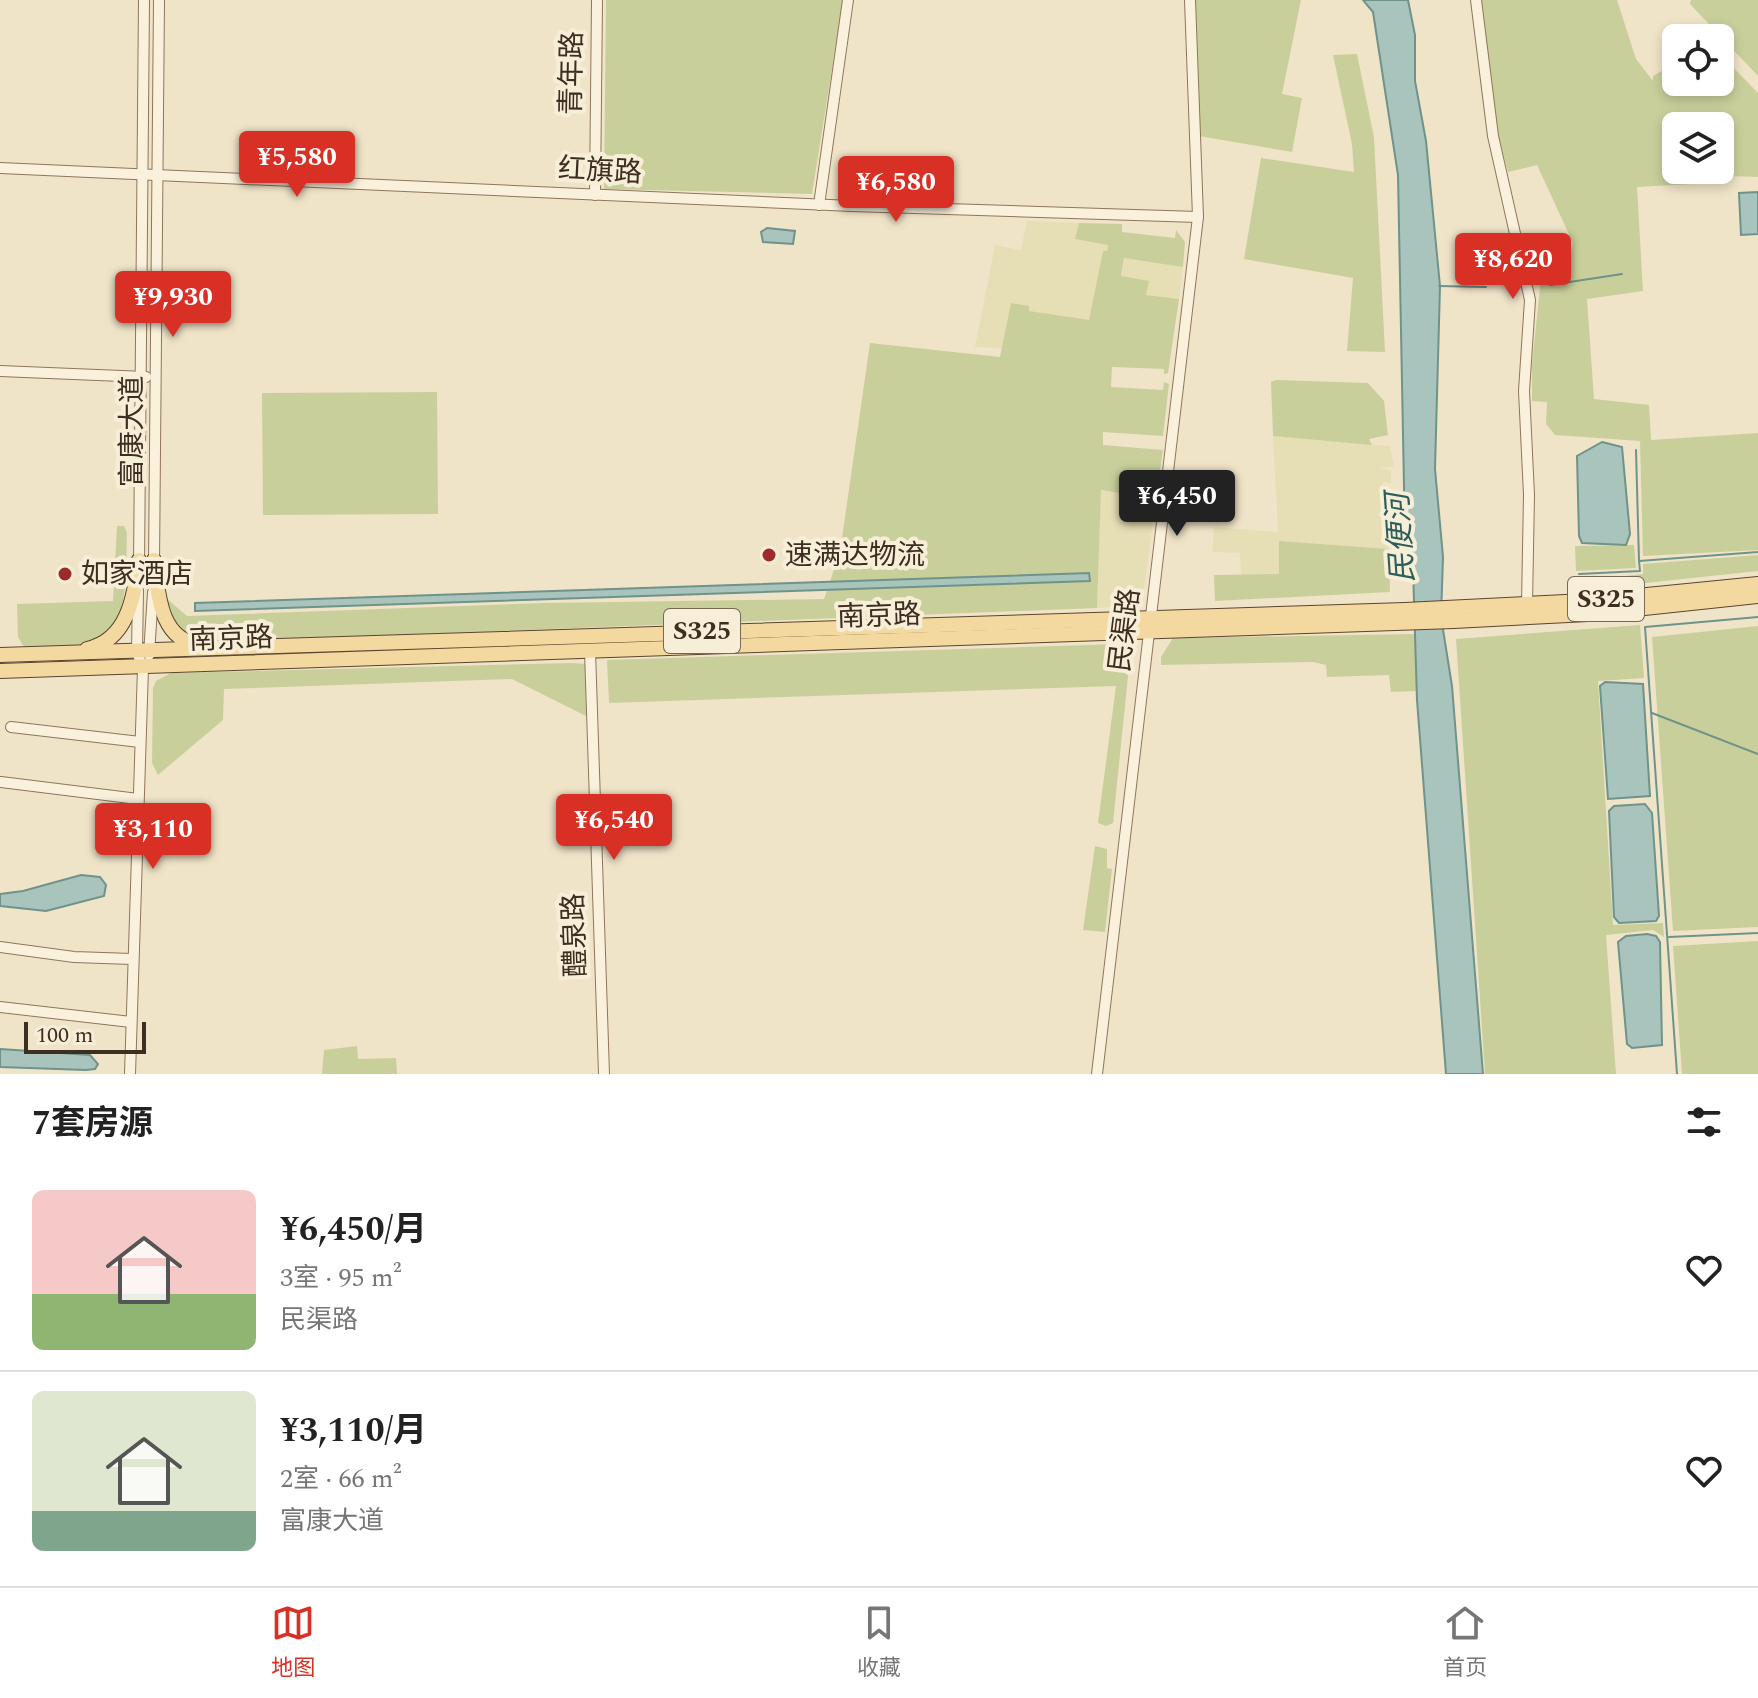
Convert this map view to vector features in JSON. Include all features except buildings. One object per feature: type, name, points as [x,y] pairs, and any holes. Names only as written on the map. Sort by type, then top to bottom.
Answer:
[{"type":"main road","points":[[66,654],[96,647],[120,626],[133,600],[139,560]]},
{"type":"main road","points":[[154,560],[160,607],[173,631],[195,645],[234,648]]},
{"type":"main road","name":"南京路","points":[[1454,614],[1527,604],[1758,584]]},
{"type":"main road","name":"南京路","points":[[0,671],[1149,632],[1454,614],[1588,614],[1758,596]]},
{"type":"main road","name":"南京路","points":[[0,655],[1151,615],[1405,616]]},
{"type":"street","name":"富康大道","points":[[144,0],[139,560],[144,652]]},
{"type":"street","name":"富康大道","points":[[130,1074],[143,668],[154,560],[159,0]]},
{"type":"street","name":"青年路","points":[[595,195],[597,0]]},
{"type":"street","points":[[819,205],[848,0]]},
{"type":"street","name":"民渠路","points":[[1097,1074],[1198,217],[1190,0]]},
{"type":"street","points":[[1476,0],[1493,136],[1529,290],[1524,391],[1529,495],[1527,604]]},
{"type":"street","name":"红旗路","points":[[0,168],[819,205],[1198,217]]},
{"type":"street","points":[[0,371],[156,377]]},
{"type":"street","name":"醴泉路","points":[[590,651],[604,1074]]},
{"type":"street","points":[[11,727],[140,742]]},
{"type":"street","points":[[1,782],[138,799]]},
{"type":"street","points":[[0,947],[74,957],[132,959]]},
{"type":"street","points":[[0,1007],[131,1022]]},
{"type":"shaded area","points":[[1027,221],[1079,223],[1076,239],[1108,245],[1107,252],[1103,252],[1089,321],[1028,311],[1029,307],[1011,303],[1002,348],[975,347],[995,245],[1021,250]]},
{"type":"shaded area","points":[[1125,257],[1183,267],[1179,299],[1146,295],[1121,276]]},
{"type":"shaded area","points":[[1273,436],[1390,446],[1394,467],[1380,467],[1391,471],[1391,483],[1383,482],[1384,491],[1394,491],[1394,526],[1386,526],[1389,549],[1280,541],[1279,574],[1241,575],[1240,553],[1212,552],[1214,527],[1278,532]]},
{"type":"shaded area","points":[[1101,490],[1156,499],[1144,590],[1135,602],[1097,608]]},
{"type":"green space","points":[[606,0],[843,0],[812,194],[604,189]]},
{"type":"green space","points":[[1194,0],[1301,0],[1282,94],[1302,98],[1292,152],[1199,136]]},
{"type":"green space","points":[[1481,0],[1617,0],[1636,59],[1653,81],[1653,76],[1662,71],[1662,96],[1734,96],[1734,68],[1758,93],[1758,177],[1734,176],[1734,112],[1662,112],[1662,184],[1692,184],[1637,187],[1643,291],[1587,299],[1594,399],[1649,405],[1651,440],[1758,433],[1758,550],[1643,556],[1640,441],[1555,435],[1546,424],[1547,402],[1532,401],[1532,364],[1541,278],[1571,253],[1573,243],[1537,165],[1508,172],[1499,138]]},
{"type":"green space","points":[[1691,0],[1758,0],[1758,76],[1734,51],[1734,24],[1709,24],[1690,4]]},
{"type":"green space","points":[[1357,54],[1374,137],[1385,352],[1347,351],[1353,278],[1244,259],[1261,158],[1354,172],[1352,144],[1333,55]]},
{"type":"green space","points":[[1079,223],[1122,224],[1122,232],[1175,238],[1176,230],[1185,242],[1183,267],[1124,258],[1121,276],[1149,281],[1146,295],[1179,299],[1168,373],[1164,374],[1164,369],[1112,367],[1111,387],[1163,390],[1164,382],[1169,384],[1163,436],[1103,432],[1103,445],[1163,450],[1156,499],[1101,490],[1097,608],[217,642],[189,637],[173,626],[166,598],[187,616],[545,603],[824,599],[840,552],[870,343],[1000,357],[1011,303],[1029,306],[1029,311],[1089,320],[1103,251],[1107,251],[1108,245],[1075,239]]},
{"type":"green space","points":[[1271,382],[1368,383],[1384,401],[1388,435],[1369,439],[1372,445],[1273,436]]},
{"type":"green space","points":[[437,392],[438,514],[263,515],[262,393]]},
{"type":"green space","points":[[117,526],[124,526],[127,533],[126,582],[124,598],[112,626],[101,637],[78,646],[24,647],[18,637],[17,604],[113,601]]},
{"type":"green space","points":[[1279,541],[1389,549],[1390,592],[1215,601],[1214,575],[1279,574]]},
{"type":"green space","points":[[1634,545],[1636,568],[1576,571],[1575,546]]},
{"type":"green space","points":[[1758,555],[1758,571],[1580,590],[1579,581],[1643,574],[1643,564]]},
{"type":"green space","points":[[1640,625],[1644,678],[1598,681],[1613,925],[1663,923],[1664,937],[1653,930],[1606,935],[1616,1074],[1485,1074],[1456,639]]},
{"type":"green space","points":[[1758,626],[1758,927],[1673,931],[1652,637]]},
{"type":"green space","points":[[1415,634],[1417,691],[1391,692],[1389,675],[1327,677],[1326,665],[1313,662],[1161,665],[1161,657],[1173,638]]},
{"type":"green space","points":[[1119,644],[1131,647],[1113,823],[1106,826],[1098,823],[1116,686],[609,703],[607,660]]},
{"type":"green space","points":[[586,664],[588,717],[512,679],[224,689],[223,720],[158,775],[152,763],[153,688],[156,681],[171,673]]},
{"type":"green space","points":[[1095,846],[1107,849],[1107,868],[1112,869],[1105,932],[1083,930]]},
{"type":"green space","points":[[1758,941],[1758,1074],[1682,1074],[1673,946]]},
{"type":"green space","points":[[357,1046],[358,1059],[396,1058],[397,1074],[322,1074],[324,1050]]},
{"type":"water","points":[[1363,0],[1408,0],[1415,35],[1415,81],[1426,141],[1440,286],[1435,469],[1443,557],[1441,617],[1452,686],[1483,1074],[1446,1074],[1417,700],[1413,569],[1405,538],[1398,175],[1373,12]]},
{"type":"water","points":[[1758,192],[1758,234],[1741,235],[1739,193]]},
{"type":"water","points":[[767,228],[795,231],[793,244],[763,242],[761,232]]},
{"type":"water","points":[[1602,442],[1622,447],[1630,534],[1626,545],[1582,543],[1579,536],[1577,456]]},
{"type":"water","points":[[1089,573],[1090,581],[195,611],[195,603]]},
{"type":"water","points":[[1605,682],[1643,684],[1650,796],[1608,799],[1600,686]]},
{"type":"water","points":[[1645,804],[1652,813],[1659,916],[1656,921],[1619,923],[1614,917],[1609,811],[1614,806]]},
{"type":"water","points":[[81,875],[100,877],[106,885],[104,896],[46,911],[0,906],[0,894]]},
{"type":"water","points":[[1626,936],[1656,936],[1660,942],[1662,1045],[1632,1048],[1627,1044],[1618,942]]},
{"type":"water","points":[[0,1049],[90,1055],[98,1064],[95,1069],[86,1070],[0,1067]]},
{"type":"waterway","points":[[1550,285],[1622,274]]},
{"type":"waterway","points":[[1439,286],[1486,287]]},
{"type":"waterway","points":[[1636,450],[1639,561]]},
{"type":"waterway","points":[[1579,574],[1640,571],[1639,561],[1758,552]]},
{"type":"waterway","points":[[1677,1074],[1645,627],[1758,617]]},
{"type":"waterway","points":[[1652,713],[1758,754]]},
{"type":"waterway","points":[[1669,937],[1758,933]]},
{"type":"place","name":"速满达物流","points":[[769,555]]},
{"type":"place","name":"如家酒店","points":[[65,574]]},
{"type":"water label","name":"民便河","points":[[1401,538]]}]
